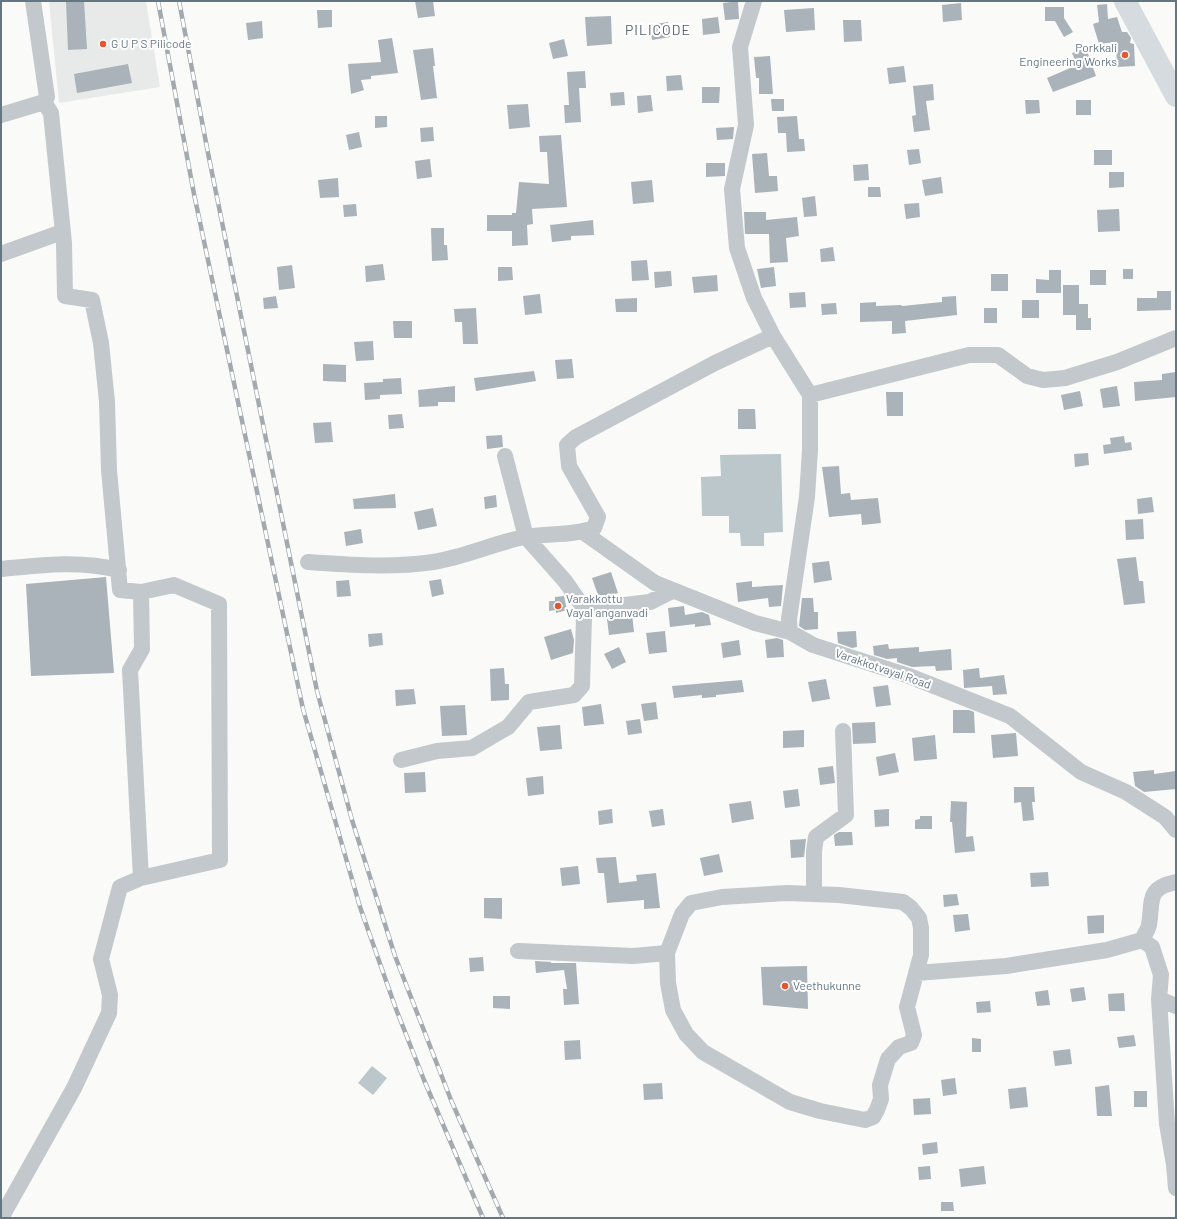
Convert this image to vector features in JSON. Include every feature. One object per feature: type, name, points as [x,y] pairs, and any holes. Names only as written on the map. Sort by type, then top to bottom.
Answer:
[{"type":"highway","points":[[1125,1],[1176,96]]},
{"type":"street","points":[[1,115],[44,102],[47,97],[34,1]]},
{"type":"street","points":[[754,1],[740,47],[746,125],[732,189],[737,248],[754,298],[773,336],[810,395],[810,450],[807,497],[789,619],[790,632]]},
{"type":"street","points":[[1,1218],[74,1088],[109,1013],[110,996],[101,959],[120,887],[141,878],[220,860],[219,604],[174,585],[141,592],[120,590],[108,470],[106,402],[101,343],[92,300],[65,296],[62,232],[51,114],[44,102]]},
{"type":"street","points":[[1,254],[62,232]]},
{"type":"street","points":[[308,562],[364,566],[434,562],[526,537],[583,532],[594,528],[598,517],[568,466],[567,445],[576,437],[708,367],[773,336]]},
{"type":"street","points":[[810,395],[969,355],[998,355],[1027,376],[1043,380],[1065,378],[1117,362],[1176,338]]},
{"type":"street","points":[[401,760],[438,751],[472,748],[508,727],[529,702],[574,695],[582,686],[584,617],[581,604],[565,582],[526,537],[505,456]]},
{"type":"street","name":"Varakkotvayal Road","points":[[583,532],[655,583],[755,623],[790,632],[813,645],[909,676],[1010,716],[1081,772],[1126,792],[1165,817],[1176,830]]},
{"type":"street","points":[[1,569],[53,564],[100,565],[119,570]]},
{"type":"street","points":[[581,604],[616,606],[650,602],[672,590]]},
{"type":"street","points":[[141,592],[142,649],[130,670],[141,878]]},
{"type":"street","points":[[814,894],[814,851],[816,837],[846,814],[843,731]]},
{"type":"street","points":[[916,973],[1006,966],[1107,950],[1142,940],[1149,927],[1151,897],[1163,885],[1176,882]]},
{"type":"street","points":[[787,893],[814,894],[903,902],[911,908],[918,918],[921,928],[921,955],[908,1007],[914,1036],[911,1043],[899,1047],[888,1059],[880,1085],[881,1099],[877,1110],[873,1117],[865,1120],[820,1111],[790,1102],[703,1052],[686,1034],[673,1010],[668,983],[667,953],[682,914],[691,903],[722,897],[787,893]]},
{"type":"street","points":[[1142,940],[1152,947],[1161,975],[1159,999],[1166,1124],[1174,1165],[1176,1188]]},
{"type":"street","points":[[518,951],[633,956],[667,953]]},
{"type":"street","points":[[1159,999],[1176,1006]]},
{"type":"shaded area","name":"G U P S Pilicode","points":[[49,1],[146,1],[160,87],[59,103]]},
{"type":"shaded area","points":[[781,454],[783,532],[764,533],[764,546],[741,546],[740,533],[729,533],[729,516],[702,516],[701,477],[721,476],[720,455]]},
{"type":"shaded area","points":[[372,1066],[387,1078],[373,1095],[358,1083]]},
{"type":"building","name":"G U P S Pilicode","points":[[66,1],[84,1],[87,49],[68,50]]},
{"type":"building","points":[[415,1],[433,1],[435,16],[418,18]]},
{"type":"building","points":[[738,1],[739,19],[725,20],[723,3]]},
{"type":"building","points":[[961,3],[962,20],[943,22],[942,5]]},
{"type":"building","points":[[1107,4],[1108,19],[1117,17],[1122,32],[1127,32],[1131,38],[1130,43],[1134,44],[1135,66],[1117,67],[1116,42],[1099,44],[1093,24],[1099,22],[1097,5]]},
{"type":"building","points":[[1045,7],[1064,7],[1064,18],[1073,32],[1064,37],[1055,21],[1045,21]]},
{"type":"building","points":[[814,8],[815,30],[786,32],[784,10]]},
{"type":"building","points":[[317,10],[332,10],[332,27],[318,28]]},
{"type":"building","points":[[611,16],[612,44],[587,46],[585,17]]},
{"type":"building","points":[[718,17],[720,33],[703,35],[702,19]]},
{"type":"building","points":[[843,20],[861,20],[862,41],[844,42]]},
{"type":"building","points":[[262,21],[263,38],[248,40],[246,23]]},
{"type":"building","points":[[668,22],[670,37],[652,40],[650,25]]},
{"type":"building","points":[[392,38],[398,73],[371,76],[371,79],[361,80],[364,90],[351,94],[348,64],[381,62],[378,40]]},
{"type":"building","points":[[564,39],[568,56],[553,59],[549,43]]},
{"type":"building","points":[[433,48],[435,66],[433,66],[437,98],[421,100],[413,50]]},
{"type":"building","points":[[1086,48],[1096,76],[1053,92],[1047,78],[1077,65],[1072,53]]},
{"type":"building","points":[[770,56],[773,94],[759,94],[759,78],[756,78],[754,57]]},
{"type":"building","name":"G U P S Pilicode","points":[[128,64],[132,83],[77,93],[74,74]]},
{"type":"building","points":[[904,66],[906,82],[889,84],[887,68]]},
{"type":"building","points":[[585,71],[586,88],[579,88],[581,122],[565,123],[564,105],[569,105],[567,72]]},
{"type":"building","points":[[681,75],[683,90],[667,91],[666,76]]},
{"type":"building","points":[[933,84],[934,100],[926,101],[930,130],[914,132],[912,116],[916,115],[913,86]]},
{"type":"building","points":[[702,87],[720,87],[719,103],[702,103]]},
{"type":"building","points":[[624,92],[625,105],[611,106],[610,93]]},
{"type":"building","points":[[651,95],[653,111],[638,113],[637,96]]},
{"type":"building","points":[[771,99],[784,99],[784,111],[772,111]]},
{"type":"building","points":[[1025,100],[1039,100],[1040,113],[1026,114]]},
{"type":"building","points":[[1076,100],[1091,100],[1091,115],[1076,115]]},
{"type":"building","points":[[528,104],[530,127],[509,129],[507,105]]},
{"type":"building","points":[[375,116],[387,116],[387,127],[375,128]]},
{"type":"building","points":[[797,116],[799,139],[804,139],[805,151],[787,152],[786,133],[778,133],[777,117]]},
{"type":"building","points":[[433,127],[434,141],[421,142],[420,128]]},
{"type":"building","points":[[734,127],[733,139],[717,140],[716,128]]},
{"type":"building","points":[[359,132],[362,147],[349,150],[346,135]]},
{"type":"building","points":[[561,135],[567,207],[532,209],[533,224],[527,225],[528,245],[512,246],[512,231],[487,231],[487,215],[512,215],[512,213],[516,213],[519,182],[549,184],[547,152],[540,152],[539,136]]},
{"type":"building","points":[[919,149],[921,163],[909,165],[907,150]]},
{"type":"building","points":[[1094,150],[1112,150],[1112,165],[1094,165]]},
{"type":"building","points":[[767,153],[769,176],[777,176],[778,191],[755,193],[752,154]]},
{"type":"building","points":[[430,159],[432,177],[417,179],[415,161]]},
{"type":"building","points":[[706,163],[725,163],[725,176],[706,177]]},
{"type":"building","points":[[868,164],[869,180],[854,181],[853,165]]},
{"type":"building","points":[[1109,172],[1124,172],[1124,187],[1109,188]]},
{"type":"building","points":[[941,177],[943,193],[925,196],[922,180]]},
{"type":"building","points":[[338,178],[339,197],[320,198],[318,180]]},
{"type":"building","points":[[652,180],[654,202],[633,204],[631,182]]},
{"type":"building","points":[[868,187],[880,187],[881,197],[868,197]]},
{"type":"building","points":[[815,196],[817,216],[804,217],[802,198]]},
{"type":"building","points":[[919,203],[920,217],[906,219],[904,204]]},
{"type":"building","points":[[356,204],[357,216],[344,217],[343,205]]},
{"type":"building","points":[[1119,209],[1120,231],[1098,232],[1097,210]]},
{"type":"building","points":[[744,212],[766,212],[766,220],[797,217],[799,236],[786,238],[788,262],[770,263],[769,234],[745,234]]},
{"type":"building","points":[[593,220],[594,235],[571,236],[571,240],[552,242],[550,225]]},
{"type":"building","points":[[431,228],[444,228],[444,245],[447,245],[448,260],[432,261]]},
{"type":"building","points":[[833,247],[835,261],[821,262],[820,249]]},
{"type":"building","points":[[647,260],[649,280],[632,281],[631,261]]},
{"type":"building","points":[[383,264],[385,280],[366,282],[365,266]]},
{"type":"building","points":[[292,265],[295,288],[279,290],[277,267]]},
{"type":"building","points":[[498,267],[512,267],[513,280],[498,281]]},
{"type":"building","points":[[774,267],[776,286],[761,288],[757,269]]},
{"type":"building","points":[[1123,269],[1133,269],[1133,279],[1123,279]]},
{"type":"building","points":[[1049,270],[1061,270],[1061,293],[1036,293],[1036,279],[1049,280]]},
{"type":"building","points":[[1090,270],[1106,270],[1106,285],[1090,285]]},
{"type":"building","points":[[671,271],[672,286],[655,288],[654,272]]},
{"type":"building","points":[[991,274],[1008,274],[1008,291],[991,291]]},
{"type":"building","points":[[717,275],[718,291],[694,293],[692,277]]},
{"type":"building","points":[[1063,285],[1079,285],[1079,304],[1088,304],[1088,318],[1091,318],[1091,330],[1076,330],[1076,315],[1063,315]]},
{"type":"building","points":[[1157,291],[1171,291],[1171,310],[1137,311],[1137,298],[1157,298]]},
{"type":"building","points":[[805,292],[806,307],[790,308],[789,293]]},
{"type":"building","points":[[540,294],[542,313],[525,315],[523,296]]},
{"type":"building","points":[[276,296],[278,308],[264,309],[263,298]]},
{"type":"building","points":[[956,296],[957,315],[905,321],[906,333],[892,334],[892,321],[860,322],[860,303],[876,302],[876,306],[902,306],[942,302],[942,297]]},
{"type":"building","points":[[637,298],[637,312],[616,312],[615,299]]},
{"type":"building","points":[[1022,300],[1039,300],[1039,318],[1022,318]]},
{"type":"building","points":[[836,303],[837,314],[822,315],[821,304]]},
{"type":"building","points":[[476,308],[478,344],[463,344],[462,322],[455,322],[454,309]]},
{"type":"building","points":[[984,308],[997,308],[997,323],[984,323]]},
{"type":"building","points":[[393,321],[412,321],[412,338],[394,338]]},
{"type":"building","points":[[373,341],[374,360],[356,361],[354,342]]},
{"type":"building","points":[[572,359],[574,378],[557,379],[555,360]]},
{"type":"building","points":[[323,364],[346,365],[346,382],[323,381]]},
{"type":"building","points":[[534,371],[536,381],[476,391],[474,378]]},
{"type":"building","points":[[1176,372],[1176,397],[1135,401],[1134,382],[1162,380],[1162,374]]},
{"type":"building","points":[[401,378],[402,394],[380,395],[380,399],[365,400],[364,383],[383,382],[383,379]]},
{"type":"building","points":[[455,386],[455,402],[438,402],[438,406],[419,407],[418,390]]},
{"type":"building","points":[[1117,386],[1120,406],[1103,408],[1100,389]]},
{"type":"building","points":[[1080,391],[1083,406],[1064,410],[1061,395]]},
{"type":"building","points":[[886,392],[903,392],[903,416],[887,416]]},
{"type":"building","points":[[738,409],[755,409],[756,429],[738,429]]},
{"type":"building","points":[[402,414],[404,428],[389,429],[388,415]]},
{"type":"building","points":[[331,422],[333,442],[315,443],[313,423]]},
{"type":"building","points":[[502,435],[503,447],[487,449],[486,436]]},
{"type":"building","points":[[1124,436],[1125,443],[1131,442],[1132,450],[1104,454],[1103,445],[1111,444],[1110,438]]},
{"type":"building","points":[[1088,453],[1089,465],[1075,467],[1074,454]]},
{"type":"building","points":[[839,466],[841,494],[850,493],[851,500],[878,498],[881,523],[862,525],[861,514],[829,517],[822,467]]},
{"type":"building","points":[[395,494],[396,508],[354,509],[353,499]]},
{"type":"building","points":[[496,495],[497,507],[485,509],[484,497]]},
{"type":"building","points":[[1152,497],[1154,512],[1138,514],[1137,499]]},
{"type":"building","points":[[433,508],[437,526],[418,530],[414,512]]},
{"type":"building","points":[[1143,519],[1144,539],[1126,540],[1125,520]]},
{"type":"building","points":[[361,529],[363,543],[346,546],[344,532]]},
{"type":"building","points":[[1136,557],[1139,581],[1143,581],[1145,603],[1124,605],[1117,559]]},
{"type":"building","points":[[829,561],[832,580],[814,583],[812,563]]},
{"type":"building","points":[[611,572],[618,593],[608,596],[598,595],[592,578]]},
{"type":"building","points":[[106,577],[114,673],[31,676],[26,584]]},
{"type":"building","points":[[441,579],[444,594],[432,597],[429,581]]},
{"type":"building","points":[[349,580],[351,596],[337,597],[336,581]]},
{"type":"building","points":[[752,581],[752,587],[783,585],[781,606],[769,607],[768,598],[738,602],[736,583]]},
{"type":"building","name":"Varakkottu Vayal anganvadi","points":[[564,596],[567,610],[556,613],[556,610],[549,611],[549,601],[555,601],[555,597]]},
{"type":"building","points":[[802,598],[813,598],[814,612],[818,612],[818,629],[805,630],[799,626]]},
{"type":"building","points":[[684,606],[685,615],[702,612],[709,615],[711,625],[695,627],[695,624],[670,627],[668,608]]},
{"type":"building","points":[[632,614],[634,632],[609,635],[607,619]]},
{"type":"building","points":[[571,629],[574,640],[573,653],[551,660],[544,637]]},
{"type":"building","points":[[665,631],[667,652],[649,654],[646,633]]},
{"type":"building","points":[[856,631],[857,647],[852,648],[838,643],[837,632]]},
{"type":"building","points":[[382,633],[383,645],[369,647],[368,634]]},
{"type":"building","points":[[777,638],[783,640],[784,657],[767,658],[765,640]]},
{"type":"building","points":[[739,640],[741,655],[723,658],[721,643]]},
{"type":"building","points":[[888,644],[889,649],[919,647],[919,652],[951,649],[952,670],[936,671],[935,666],[912,667],[897,662],[897,658],[887,659],[874,655],[873,646]]},
{"type":"building","points":[[619,647],[626,662],[612,669],[604,654]]},
{"type":"building","points":[[504,668],[505,684],[509,684],[509,700],[491,701],[490,669]]},
{"type":"building","points":[[979,668],[980,678],[1004,675],[1007,694],[993,695],[992,686],[964,688],[963,670]]},
{"type":"building","points":[[826,679],[830,699],[812,702],[808,682]]},
{"type":"building","points":[[742,680],[744,692],[716,695],[716,697],[702,698],[702,695],[674,698],[672,686]]},
{"type":"building","points":[[888,685],[891,705],[876,707],[873,687]]},
{"type":"building","points":[[414,689],[416,704],[396,706],[395,690]]},
{"type":"building","points":[[656,702],[658,719],[644,721],[641,704]]},
{"type":"building","points":[[601,704],[604,724],[584,726],[582,707]]},
{"type":"building","points":[[465,705],[467,735],[442,736],[440,706]]},
{"type":"building","points":[[953,710],[969,710],[974,712],[975,733],[953,733]]},
{"type":"building","points":[[640,719],[642,733],[628,735],[626,721]]},
{"type":"building","points":[[875,722],[876,743],[853,744],[852,723]]},
{"type":"building","points":[[560,725],[562,749],[540,751],[537,727]]},
{"type":"building","points":[[804,730],[804,747],[783,748],[783,731]]},
{"type":"building","points":[[1016,733],[1018,756],[993,758],[991,735]]},
{"type":"building","points":[[935,735],[937,759],[914,761],[912,738]]},
{"type":"building","points":[[895,753],[899,772],[879,776],[876,757]]},
{"type":"building","points":[[833,766],[835,783],[820,785],[818,768]]},
{"type":"building","points":[[1154,770],[1154,774],[1176,771],[1176,789],[1144,792],[1135,786],[1133,772]]},
{"type":"building","points":[[425,772],[426,792],[405,793],[404,773]]},
{"type":"building","points":[[543,776],[544,794],[528,796],[526,778]]},
{"type":"building","points":[[1014,787],[1034,787],[1035,802],[1032,802],[1034,820],[1023,821],[1021,802],[1014,803]]},
{"type":"building","points":[[798,789],[800,806],[785,808],[783,791]]},
{"type":"building","points":[[751,801],[754,819],[732,823],[729,804]]},
{"type":"building","points":[[951,801],[967,802],[966,837],[973,836],[975,851],[955,853],[952,822],[950,822]]},
{"type":"building","points":[[612,809],[613,823],[599,825],[598,811]]},
{"type":"building","points":[[663,809],[665,825],[652,827],[649,811]]},
{"type":"building","points":[[889,809],[889,826],[875,827],[874,810]]},
{"type":"building","points":[[920,816],[932,816],[932,829],[915,829],[915,820],[920,819]]},
{"type":"building","points":[[839,832],[852,832],[853,845],[835,846],[834,835]]},
{"type":"building","points":[[806,839],[804,857],[791,858],[790,840]]},
{"type":"building","points":[[719,854],[723,872],[704,876],[700,858]]},
{"type":"building","points":[[616,857],[619,883],[637,881],[636,875],[656,873],[660,908],[644,909],[644,900],[607,903],[604,873],[598,873],[596,858]]},
{"type":"building","points":[[578,866],[580,884],[562,886],[560,868]]},
{"type":"building","points":[[1048,872],[1049,886],[1031,887],[1030,873]]},
{"type":"building","points":[[957,894],[959,905],[944,907],[943,895]]},
{"type":"building","points":[[484,898],[502,898],[502,919],[484,918]]},
{"type":"building","points":[[968,914],[970,930],[955,932],[953,915]]},
{"type":"building","points":[[1104,915],[1104,933],[1088,934],[1087,916]]},
{"type":"building","points":[[483,957],[484,971],[470,972],[469,958]]},
{"type":"building","points":[[535,961],[551,963],[576,963],[579,1004],[564,1005],[563,989],[567,989],[564,970],[536,973]]},
{"type":"building","name":"Veethukunne","points":[[807,966],[808,1009],[763,1005],[761,967]]},
{"type":"building","points":[[1084,987],[1086,1000],[1072,1002],[1070,989]]},
{"type":"building","points":[[1048,990],[1050,1005],[1037,1006],[1035,992]]},
{"type":"building","points":[[1124,993],[1125,1011],[1109,1011],[1108,994]]},
{"type":"building","points":[[493,996],[510,996],[510,1009],[493,1008]]},
{"type":"building","points":[[990,1001],[991,1012],[977,1013],[976,1002]]},
{"type":"building","points":[[1134,1035],[1136,1046],[1119,1048],[1117,1037]]},
{"type":"building","points":[[972,1038],[981,1039],[981,1052],[972,1052]]},
{"type":"building","points":[[580,1040],[581,1059],[565,1060],[564,1041]]},
{"type":"building","points":[[1070,1049],[1072,1064],[1055,1066],[1053,1051]]},
{"type":"building","points":[[955,1078],[957,1094],[943,1096],[941,1080]]},
{"type":"building","points":[[662,1083],[663,1099],[644,1100],[643,1084]]},
{"type":"building","points":[[1109,1085],[1112,1116],[1097,1116],[1095,1087]]},
{"type":"building","points":[[1026,1087],[1028,1107],[1010,1109],[1008,1089]]},
{"type":"building","points":[[1134,1091],[1147,1091],[1147,1107],[1134,1107]]},
{"type":"building","points":[[930,1098],[931,1114],[914,1115],[913,1099]]},
{"type":"building","points":[[937,1142],[938,1153],[923,1155],[922,1144]]},
{"type":"building","points":[[930,1166],[931,1179],[919,1180],[918,1167]]},
{"type":"building","points":[[984,1166],[986,1184],[961,1187],[959,1169]]},
{"type":"building","points":[[941,1202],[953,1202],[954,1211],[941,1211]]},
{"type":"railway","points":[[158,1],[194,194],[303,709],[360,907],[396,1009],[424,1080],[483,1218]]},
{"type":"railway","points":[[179,1],[208,153],[317,691],[352,820],[395,956],[451,1100],[503,1218]]},
{"type":"place","name":"G U P S Pilicode","points":[[103,44]]},
{"type":"place","name":"Porkkali Engineering Works","points":[[1125,55]]},
{"type":"place","name":"Varakkottu Vayal anganvadi","points":[[558,606]]},
{"type":"place","name":"Veethukunne","points":[[785,986]]},
{"type":"district","name":"PILICODE","points":[[658,30]]}]
